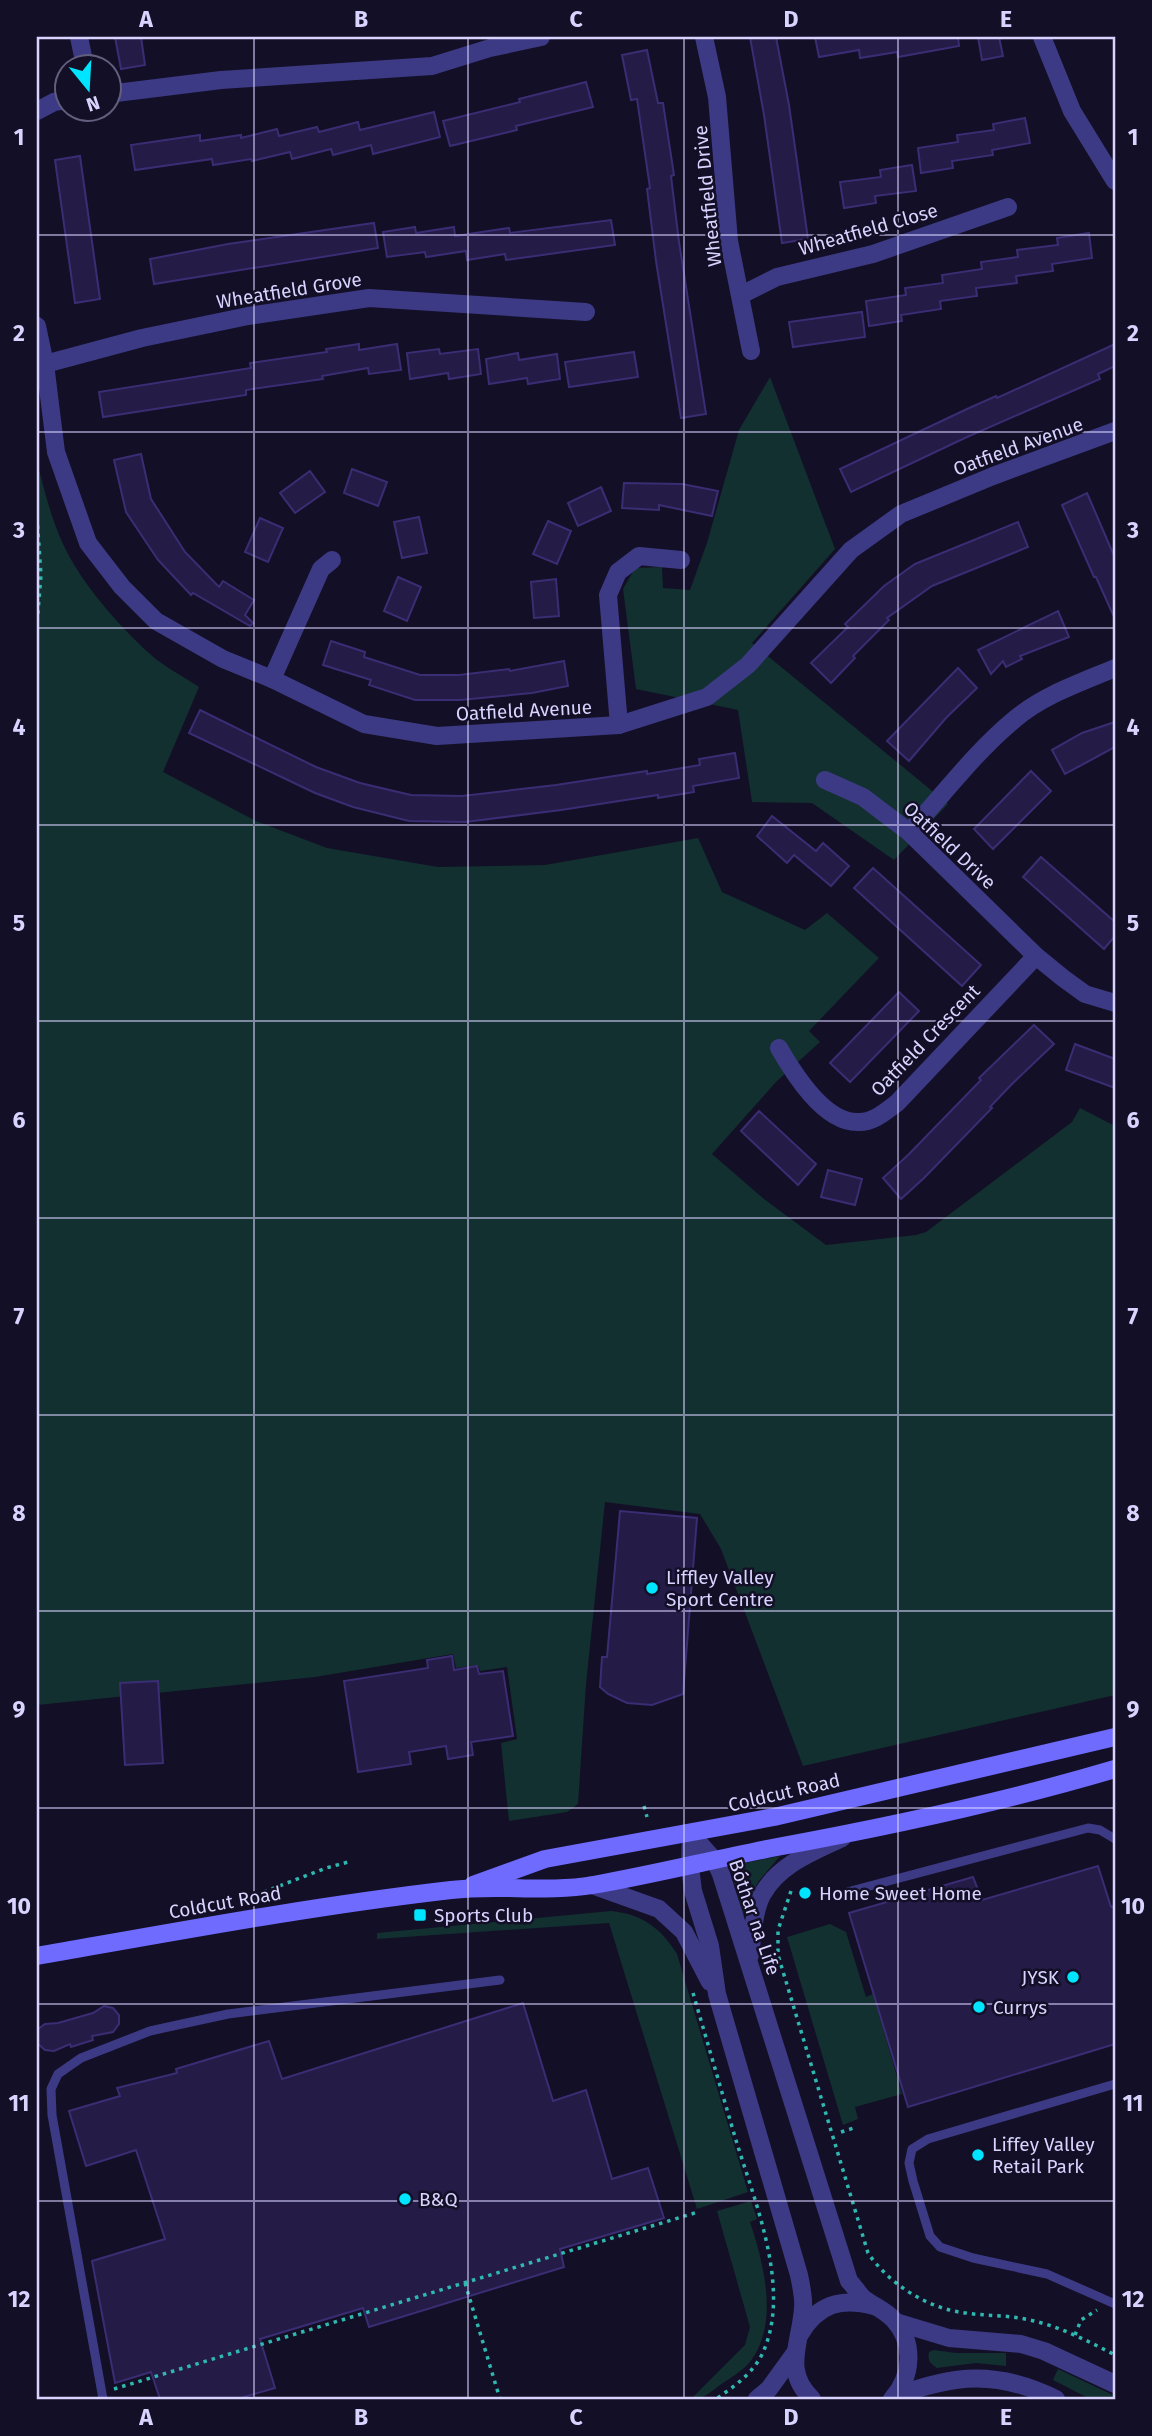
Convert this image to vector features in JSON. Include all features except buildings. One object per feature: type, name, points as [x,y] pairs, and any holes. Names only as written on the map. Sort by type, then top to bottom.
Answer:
[{"type":"main road","name":"Coldcut Road","points":[[463,1888],[545,1859],[691,1834],[787,1814],[1115,1737]]},
{"type":"main road","name":"Coldcut Road","points":[[37,1956],[356,1901],[463,1888],[550,1890],[592,1885],[851,1834],[1054,1787],[1115,1769]]},
{"type":"street","points":[[122,92],[221,80],[432,66],[489,42],[541,37]]},
{"type":"street","name":"Wheatfield Drive","points":[[704,37],[717,97],[729,241],[751,351]]},
{"type":"street","points":[[1042,37],[1072,111],[1115,181]]},
{"type":"street","name":"Wheatfield Close","points":[[741,295],[777,276],[873,254],[1007,207]]},
{"type":"street","name":"Wheatfield Grove","points":[[45,364],[142,338],[248,316],[369,298],[586,312]]},
{"type":"street","name":"Oatfield Avenue","points":[[37,326],[45,364],[56,452],[88,542],[121,587],[156,621],[223,659],[272,678],[364,724],[437,736],[619,725],[707,697],[748,665],[851,550],[901,514],[1067,448],[1114,437]]},
{"type":"street","points":[[619,725],[608,596],[618,572],[639,556],[681,560]]},
{"type":"street","points":[[272,678],[321,569],[332,559]]},
{"type":"street","points":[[909,832],[964,768],[1016,718],[1066,688],[1115,668]]},
{"type":"street","name":"Oatfield Drive","points":[[825,780],[863,797],[909,832],[1036,956],[1085,994],[1115,1003]]},
{"type":"street","name":"Oatfield Crescent","points":[[779,1048],[797,1080],[835,1116],[857,1122],[877,1118],[897,1103],[1036,956]]},
{"type":"street","points":[[691,1834],[690,1867],[693,1892],[709,1946],[717,1994],[799,2275],[804,2307],[796,2345],[795,2368],[800,2383],[812,2399]]},
{"type":"street","name":"Bóthar na Life","points":[[691,1834],[715,1861],[749,1958],[849,2281],[861,2296],[896,2322],[949,2338],[1033,2347],[1115,2384]]},
{"type":"street","points":[[749,1958],[762,1896],[774,1879],[798,1859],[851,1834]]},
{"type":"street","points":[[592,1885],[662,1911],[684,1932],[717,1994]]},
{"type":"street","points":[[757,2399],[769,2389],[808,2322],[822,2309],[839,2302],[857,2301],[875,2306]]},
{"type":"street","points":[[893,2398],[904,2383],[909,2367],[909,2350],[896,2322]]},
{"type":"street","points":[[893,2398],[924,2386],[968,2378],[1015,2382],[1056,2399]]},
{"type":"lane","points":[[847,1892],[1088,1828],[1100,1830],[1115,1839]]},
{"type":"lane","points":[[103,2399],[52,2115],[51,2090],[58,2074],[81,2058],[150,2031],[228,2014],[500,1980]]},
{"type":"lane","points":[[1113,2303],[1047,2274],[945,2251],[930,2235],[911,2172],[910,2153],[928,2139],[1115,2084]]},
{"type":"path","points":[[37,517],[41,575],[37,624]]},
{"type":"path","points":[[644,1806],[647,1817]]},
{"type":"path","points":[[242,1900],[352,1861]]},
{"type":"path","points":[[791,1891],[778,1930],[778,1955],[868,2253],[879,2269],[903,2288],[939,2307],[963,2313],[1026,2319],[1075,2335],[1115,2355]]},
{"type":"path","points":[[690,1984],[762,2226],[773,2284],[773,2315],[764,2351],[752,2370],[716,2399]]},
{"type":"path","points":[[841,2132],[858,2127]]},
{"type":"path","points":[[111,2383],[114,2389],[119,2389],[698,2212]]},
{"type":"path","points":[[465,2283],[500,2399]]},
{"type":"path","points":[[1075,2335],[1081,2320],[1113,2303]]},
{"type":"green space","points":[[770,377],[835,549],[752,643],[948,804],[894,860],[812,803],[752,802],[738,710],[636,689],[623,589],[635,568],[662,567],[663,588],[690,590],[707,543],[739,430]]},
{"type":"green space","points":[[37,462],[59,534],[90,588],[113,617],[150,654],[199,687],[163,772],[256,821],[327,848],[438,867],[545,865],[698,838],[722,892],[805,930],[827,913],[879,958],[809,1031],[820,1042],[776,1082],[712,1154],[764,1199],[826,1245],[926,1232],[1072,1122],[1080,1108],[1115,1126],[1115,1695],[803,1766],[721,1549],[700,1514],[605,1502],[586,1684],[578,1804],[567,1812],[509,1821],[501,1743],[517,1739],[507,1667],[480,1671],[478,1665],[456,1668],[453,1654],[315,1677],[37,1705]]},
{"type":"green space","points":[[780,1856],[758,1882],[743,1916],[730,1866]]},
{"type":"green space","points":[[611,1911],[632,1915],[650,1924],[677,1954],[748,2192],[697,2209],[609,1923],[377,1939],[377,1933]]},
{"type":"green space","points":[[830,1924],[846,1932],[866,1997],[873,1994],[902,2094],[855,2107],[858,2119],[843,2125],[787,1937]]},
{"type":"green space","points":[[751,2201],[757,2219],[750,2222],[760,2256],[766,2294],[767,2313],[759,2348],[737,2374],[701,2398],[691,2399],[745,2345],[750,2327],[717,2211]]},
{"type":"green space","points":[[929,2352],[1006,2353],[1006,2366],[976,2363],[937,2368],[931,2364],[929,2358]]},
{"type":"green space","points":[[1058,2369],[1115,2396],[1115,2399],[1090,2399],[1053,2380]]},
{"type":"place","name":"Liffley Valley Sport Centre","points":[[652,1588]]},
{"type":"place","name":"Home Sweet Home","points":[[805,1893]]},
{"type":"place","name":"Sports Club","points":[[420,1915]]},
{"type":"place","name":"JYSK","points":[[1073,1977]]},
{"type":"place","name":"Currys","points":[[979,2007]]},
{"type":"place","name":"Liffey Valley Retail Park","points":[[978,2155]]},
{"type":"place","name":"B&Q","points":[[405,2199]]}]
